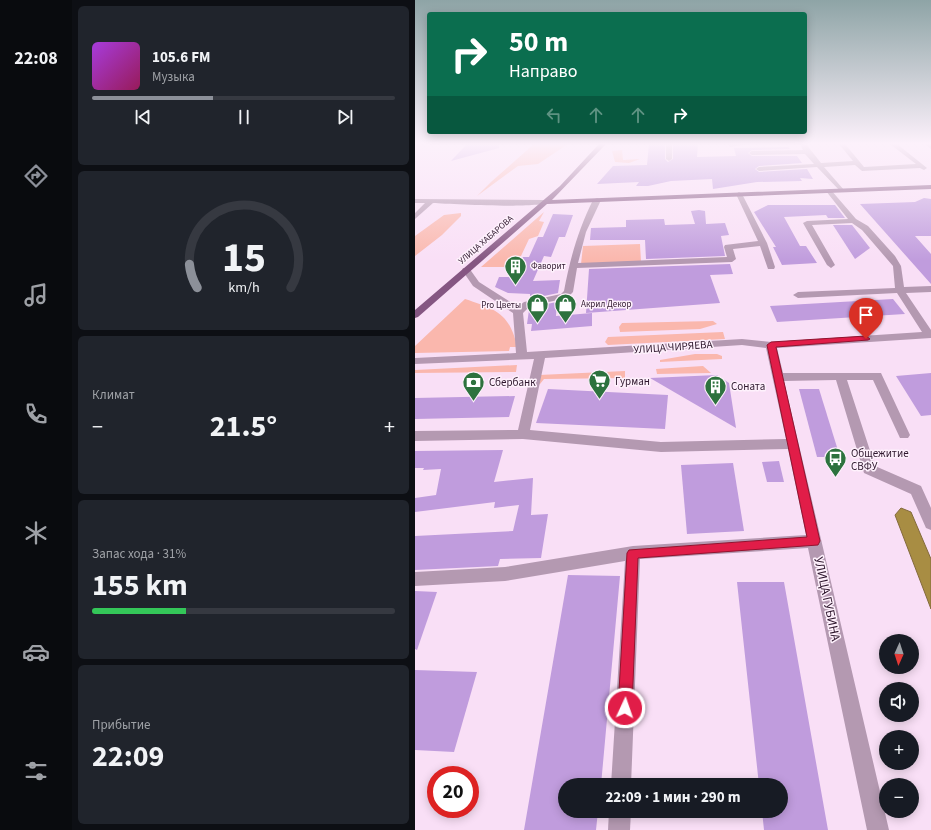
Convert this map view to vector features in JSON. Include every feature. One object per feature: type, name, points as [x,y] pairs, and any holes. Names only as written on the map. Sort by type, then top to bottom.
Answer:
[{"type":"main road","name":"УЛИЦА ХАБАРОВА","points":[[415,315],[544,202],[564,183]]},
{"type":"main road","points":[[544,202],[931,187]]},
{"type":"street","points":[[834,183],[841,190]]},
{"type":"street","points":[[829,191],[853,221],[865,228],[892,258],[897,266],[900,291],[930,335]]},
{"type":"street","points":[[739,194],[763,243],[771,267]]},
{"type":"street","points":[[517,312],[527,304],[564,296],[568,292],[575,253],[584,225],[597,200]]},
{"type":"street","points":[[415,201],[526,204],[544,202]]},
{"type":"street","points":[[415,217],[432,201]]},
{"type":"street","points":[[831,265],[807,223],[853,221]]},
{"type":"street","points":[[573,266],[732,259],[728,247],[763,243]]},
{"type":"street","points":[[466,270],[476,284],[517,312],[522,356]]},
{"type":"street","points":[[798,295],[931,289]]},
{"type":"street","name":"УЛИЦА ЧИРЯЕВА","points":[[415,361],[540,355],[742,342],[771,345],[930,335]]},
{"type":"street","name":"УЛИЦА ГУБИНА","points":[[771,345],[878,830]]},
{"type":"street","points":[[523,434],[540,355]]},
{"type":"street","points":[[840,376],[869,469],[916,490],[931,524]]},
{"type":"street","points":[[778,377],[877,376],[904,435]]},
{"type":"street","points":[[415,436],[523,434],[661,448],[793,444]]},
{"type":"street","points":[[415,579],[505,574],[633,553],[814,541]]},
{"type":"street","points":[[621,778],[633,553]]},
{"type":"street","points":[[619,830],[620,818]]},
{"type":"shaded area","points":[[490,183],[495,183],[477,196]]},
{"type":"shaded area","points":[[544,212],[539,221],[544,222],[538,236],[529,239],[521,256],[514,259],[509,267],[481,267]]},
{"type":"shaded area","points":[[461,213],[461,216],[442,235],[415,256],[415,236],[444,215]]},
{"type":"shaded area","points":[[640,244],[641,262],[581,264],[583,246]]},
{"type":"shaded area","points":[[465,299],[485,306],[500,314],[510,327],[517,347],[510,347],[509,351],[415,353],[415,346]]},
{"type":"shaded area","points":[[713,321],[717,324],[700,329],[620,332],[619,327],[622,323]]},
{"type":"shaded area","points":[[723,332],[725,339],[608,345],[605,342],[608,337]]},
{"type":"shaded area","points":[[695,354],[717,354],[722,356],[722,359],[660,362],[660,360]]},
{"type":"shaded area","points":[[517,365],[516,372],[415,373],[415,370]]},
{"type":"shaded area","points":[[703,366],[711,373],[657,374],[656,369]]},
{"type":"shaded area","points":[[625,371],[625,378],[544,379],[536,386],[539,375]]},
{"type":"shaded area","points":[[901,508],[911,512],[931,559],[931,609],[895,515]]},
{"type":"building","points":[[598,183],[624,183],[597,184]]},
{"type":"building","points":[[638,183],[663,183],[648,186],[636,186]]},
{"type":"building","points":[[712,183],[752,183],[713,189]]},
{"type":"building","points":[[924,198],[931,199],[931,236],[915,236],[931,254],[931,284],[860,204],[915,202]]},
{"type":"building","points":[[768,205],[835,205],[845,218],[828,218],[826,215],[784,217],[800,246],[806,246],[817,263],[782,265],[773,247],[776,247],[754,212]]},
{"type":"building","points":[[691,211],[705,211],[706,224],[725,223],[729,235],[721,236],[725,256],[646,259],[645,240],[590,240],[591,228],[626,227],[626,220],[664,219],[665,225],[695,224]]},
{"type":"building","points":[[553,214],[573,215],[565,237],[559,237],[551,257],[544,256],[533,281],[560,280],[558,293],[530,299],[530,294],[508,293],[495,287],[499,277],[513,277],[523,257],[529,257],[538,237],[543,237]]},
{"type":"building","points":[[833,225],[852,225],[870,248],[855,259]]},
{"type":"building","points":[[730,264],[733,274],[710,275],[720,303],[586,313],[589,269]]},
{"type":"building","points":[[893,299],[905,314],[777,322],[770,306]]},
{"type":"building","points":[[557,302],[556,316],[592,313],[592,326],[531,331],[532,324],[527,324],[529,310],[531,307]]},
{"type":"building","points":[[931,373],[931,415],[921,416],[896,376]]},
{"type":"building","name":"Соната","points":[[717,375],[729,383],[736,428],[650,378]]},
{"type":"building","points":[[548,389],[668,395],[665,429],[536,423]]},
{"type":"building","points":[[799,389],[819,389],[840,457],[817,457]]},
{"type":"building","points":[[515,396],[509,417],[415,419],[415,398]]},
{"type":"building","points":[[503,450],[494,482],[533,478],[531,515],[548,514],[541,558],[500,559],[498,566],[415,570],[415,536],[513,531],[519,505],[494,508],[495,502],[415,512],[415,498],[436,495],[441,469],[423,470],[424,468],[415,468],[415,451]]},
{"type":"building","points":[[779,461],[784,482],[767,482],[762,462]]},
{"type":"building","points":[[733,463],[744,531],[687,534],[681,465]]},
{"type":"building","points":[[568,575],[620,576],[602,778],[558,778],[558,818],[597,818],[596,830],[524,830]]},
{"type":"building","points":[[737,582],[784,582],[828,830],[764,830],[763,818],[788,818],[788,778],[758,778]]},
{"type":"building","points":[[415,591],[437,592],[417,650],[415,649]]},
{"type":"building","points":[[415,670],[477,672],[454,752],[415,750]]},
{"type":"place","name":"Фаворит","points":[[516,286]]},
{"type":"place","name":"Pro Цветы","points":[[537,324]]},
{"type":"place","name":"Акрил Декор","points":[[565,324]]},
{"type":"place","name":"Гурман","points":[[600,400]]},
{"type":"place","name":"Сбербанк","points":[[473,402]]},
{"type":"place","name":"Соната","points":[[715,406]]},
{"type":"place","name":"Общежитие СВФУ","points":[[835,478]]},
{"type":"route","points":[[625,708],[633,553],[814,541],[771,345],[866,339]]}]
